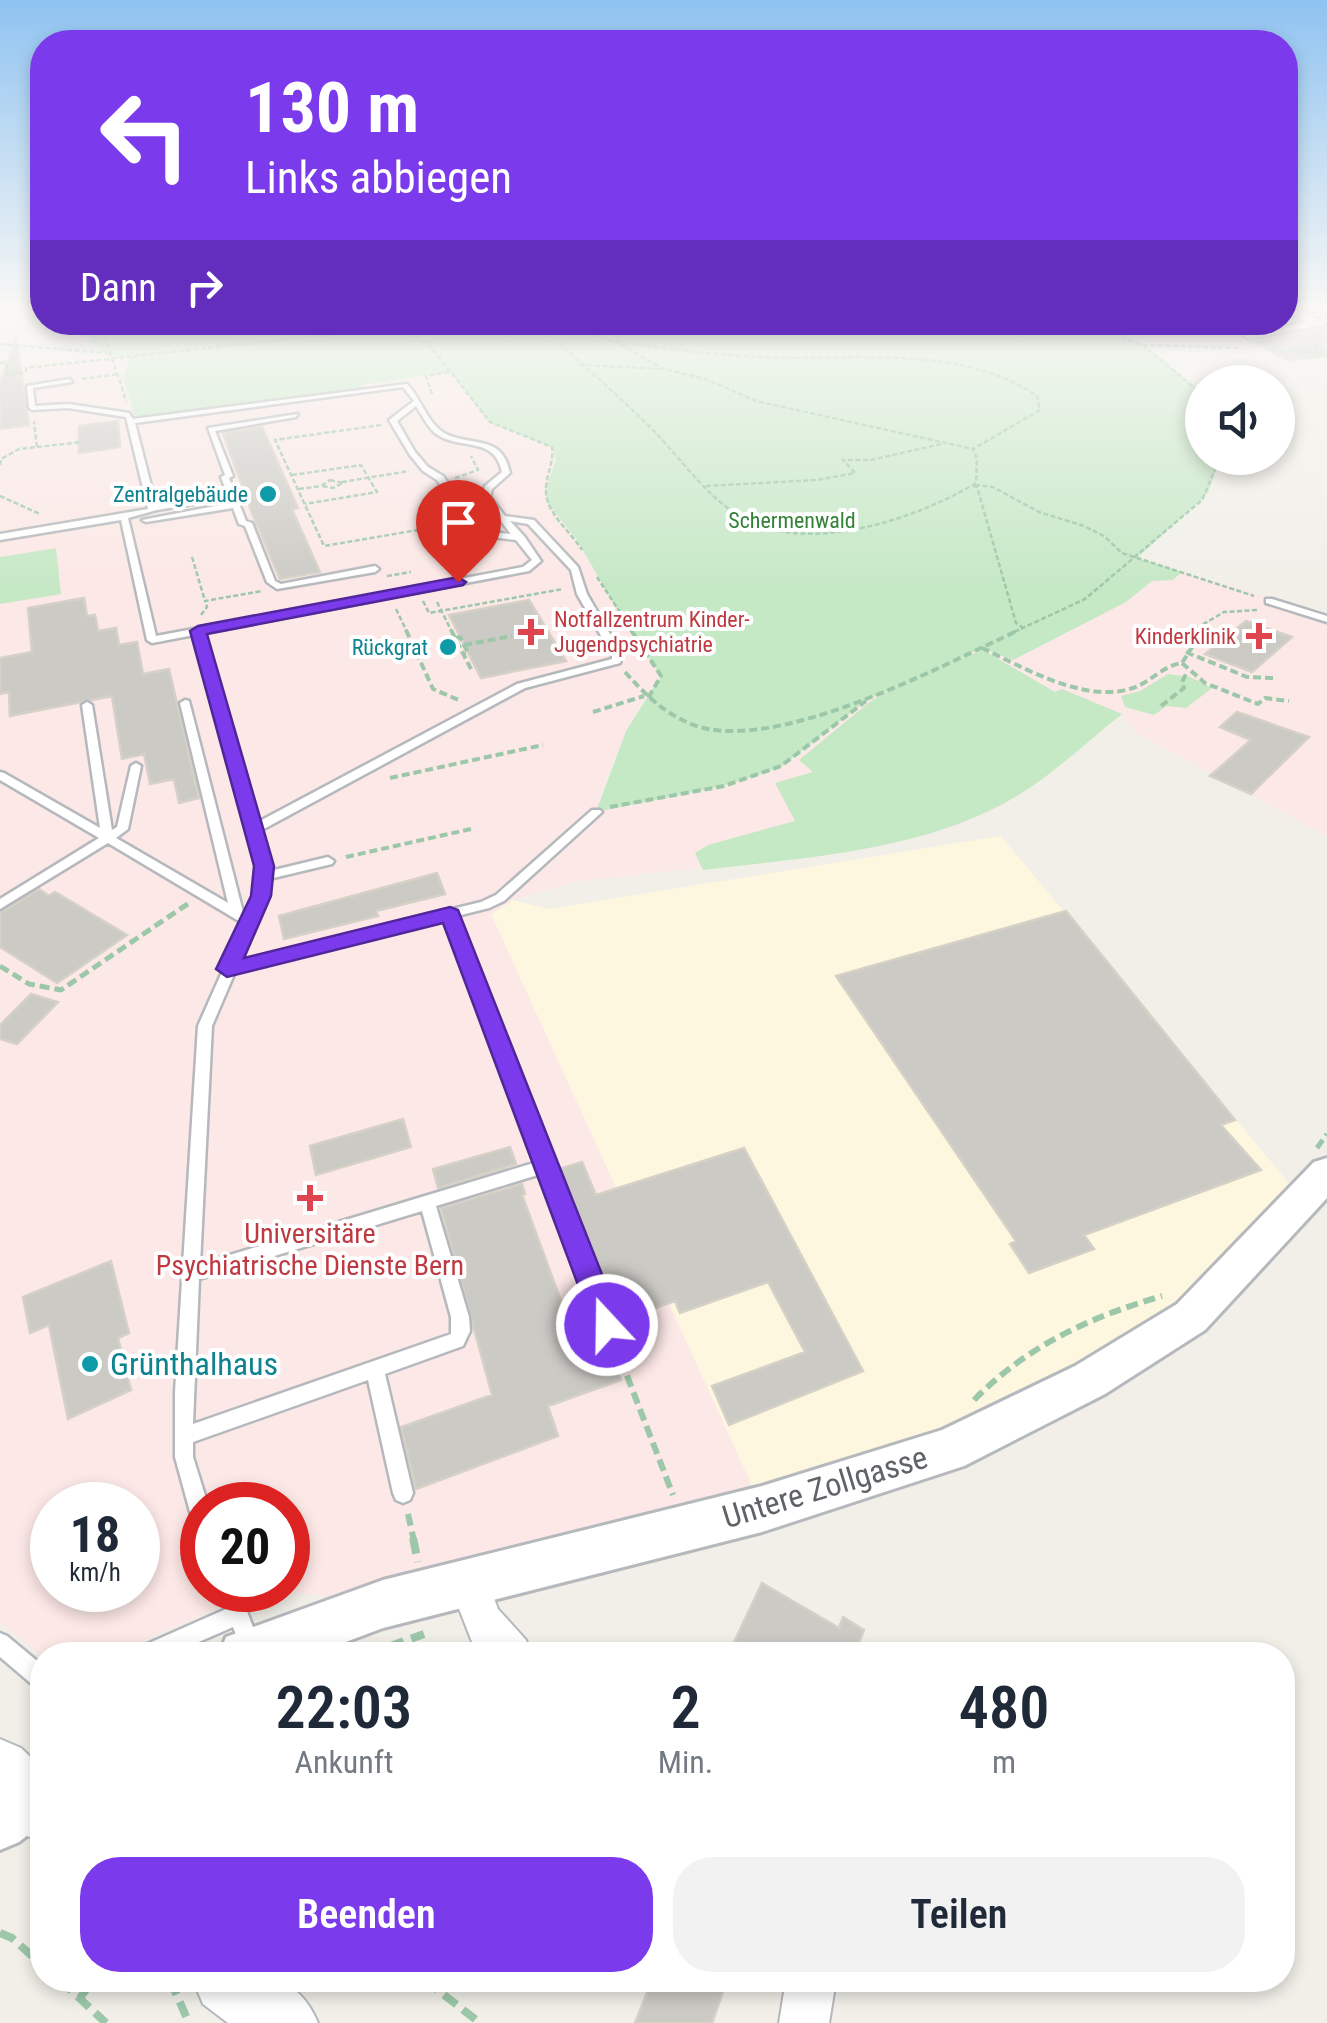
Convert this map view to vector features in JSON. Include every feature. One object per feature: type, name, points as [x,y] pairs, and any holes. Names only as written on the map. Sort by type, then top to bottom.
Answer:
[{"type":"main road","points":[[243,1992],[284,2023]]},
{"type":"street","name":"Untere Zollgasse","points":[[245,1640],[762,1509],[948,1450],[1090,1380],[1191,1317],[1318,1166]]},
{"type":"street","points":[[447,1589],[494,1642]]},
{"type":"street","points":[[804,2023],[809,1992]]},
{"type":"lane","points":[[31,399],[32,407],[68,406],[130,418],[294,399]]},
{"type":"lane","points":[[125,520],[153,646],[198,631],[531,567],[536,558],[505,518],[484,493],[506,473],[505,465],[487,446],[439,433],[418,400],[394,423],[427,469],[443,482],[478,533],[520,538]]},
{"type":"lane","points":[[289,402],[297,416],[212,430],[229,476],[225,476],[233,500],[243,524],[248,524],[271,582],[280,587],[376,571],[387,592]]},
{"type":"lane","points":[[267,403],[274,418]]},
{"type":"lane","points":[[125,520],[151,512],[152,508],[130,418]]},
{"type":"lane","points":[[152,508],[233,500]]},
{"type":"lane","points":[[0,537],[233,500]]},
{"type":"lane","points":[[254,829],[535,680],[617,661],[575,569],[531,522],[505,518]]},
{"type":"lane","points":[[344,575],[357,601]]},
{"type":"lane","points":[[1274,602],[1327,619]]},
{"type":"lane","points":[[188,1482],[184,1436],[206,1026],[243,917],[261,896],[264,876],[198,631]]},
{"type":"lane","points":[[185,703],[243,917]]},
{"type":"lane","points":[[87,705],[109,839]]},
{"type":"lane","points":[[0,904],[122,829],[136,766]]},
{"type":"lane","points":[[0,775],[243,917]]},
{"type":"lane","points":[[227,969],[500,898],[596,812]]},
{"type":"lane","points":[[264,876],[328,861]]},
{"type":"lane","points":[[450,914],[607,1325]]},
{"type":"lane","points":[[192,1274],[546,1166]]},
{"type":"lane","points":[[184,1436],[448,1346],[461,1331],[427,1202]]},
{"type":"lane","points":[[375,1371],[403,1493]]},
{"type":"lane","points":[[236,1612],[245,1640]]},
{"type":"lane","points":[[0,1643],[30,1668]]},
{"type":"path","points":[[125,399],[130,418]]},
{"type":"path","points":[[427,414],[438,407],[435,399]]},
{"type":"path","points":[[472,399],[490,422],[552,447],[556,460],[544,490],[548,504],[577,540],[588,561]]},
{"type":"path","points":[[619,399],[750,524],[782,531],[823,530],[894,520],[947,501],[978,477],[973,449]]},
{"type":"path","points":[[752,399],[973,449],[1036,415],[1040,406],[1037,399]]},
{"type":"path","points":[[32,407],[37,446]]},
{"type":"path","points":[[394,423],[276,440],[324,546],[471,522]]},
{"type":"path","points":[[443,482],[478,470],[466,440]]},
{"type":"path","points":[[0,465],[1,458],[20,449],[82,442]]},
{"type":"path","points":[[706,486],[817,480],[855,472],[842,460],[871,460],[944,443]]},
{"type":"path","points":[[292,475],[361,464],[377,492],[304,504]]},
{"type":"path","points":[[321,486],[329,480],[342,482],[427,469]]},
{"type":"path","points":[[324,470],[329,480]]},
{"type":"path","points":[[617,661],[646,698],[693,724],[734,732],[772,726],[869,699],[1026,629],[1085,598],[1208,493],[1214,475]]},
{"type":"path","points":[[298,489],[334,488],[342,482]]},
{"type":"path","points":[[972,485],[994,488],[1040,512],[1084,526],[1104,536],[1122,553],[1274,602],[1266,610],[1224,612],[1190,632],[1196,641],[1182,663],[1187,672],[1258,704],[1265,698],[1288,701]]},
{"type":"path","points":[[972,485],[976,487],[1016,623],[1026,629]]},
{"type":"path","points":[[334,488],[339,498]]},
{"type":"path","points":[[0,496],[42,515]]},
{"type":"path","points":[[192,557],[206,604],[280,587]]},
{"type":"path","points":[[376,571],[412,572]]},
{"type":"path","points":[[593,571],[661,676],[646,698],[593,712]]},
{"type":"path","points":[[423,602],[429,613],[580,586]]},
{"type":"path","points":[[384,608],[435,600],[472,671]]},
{"type":"path","points":[[395,606],[436,692],[479,707]]},
{"type":"path","points":[[464,645],[512,636]]},
{"type":"path","points":[[455,638],[460,638],[468,653],[463,654]]},
{"type":"path","points":[[982,648],[1094,691],[1120,692],[1137,687],[1168,664],[1182,663]]},
{"type":"path","points":[[1186,652],[1247,677],[1273,678]]},
{"type":"path","points":[[1161,706],[1184,688],[1182,682],[1187,672]]},
{"type":"path","points":[[596,812],[724,786],[781,766],[798,758],[869,699]]},
{"type":"path","points":[[324,792],[544,746]]},
{"type":"path","points":[[328,861],[471,829]]},
{"type":"path","points":[[0,966],[18,978],[61,990],[202,893]]},
{"type":"path","points":[[1318,1166],[1327,1134]]},
{"type":"path","points":[[961,1414],[996,1375],[1029,1350],[1138,1302],[1170,1294]]},
{"type":"path","points":[[607,1325],[676,1503]]},
{"type":"path","points":[[403,1493],[447,1589]]},
{"type":"path","points":[[0,1933],[30,1954]]},
{"type":"path","points":[[73,1992],[106,2023]]},
{"type":"path","points":[[80,1998],[84,1992]]},
{"type":"path","points":[[175,1992],[189,2023]]},
{"type":"path","points":[[440,1992],[480,2023]]},
{"type":"shaded area","name":"Universitäre Psychiatrische Dienste Bern","points":[[0,399],[134,399],[138,416],[275,399],[472,399],[490,422],[552,447],[556,460],[545,490],[548,504],[577,540],[630,632],[661,676],[637,711],[605,780],[597,810],[724,786],[764,774],[798,757],[869,699],[982,648],[1013,660],[1126,602],[1152,581],[1173,580],[1182,572],[1327,614],[1327,836],[1136,733],[1122,714],[1019,795],[954,827],[842,852],[572,882],[513,900],[491,914],[750,1481],[735,1515],[383,1602],[310,1594],[310,1482],[180,1482],[180,1612],[209,1612],[141,1642],[30,1642],[30,1647],[0,1623]]},
{"type":"shaded area","points":[[1001,836],[1302,1199],[1096,1377],[762,1509],[490,915],[513,900],[548,909]]},
{"type":"green space","name":"Schermenwald","points":[[129,399],[275,399],[134,415]]},
{"type":"green space","name":"Schermenwald","points":[[472,399],[1185,399],[1185,475],[1214,475],[1208,493],[1137,558],[1182,572],[1173,580],[1152,581],[1126,602],[1013,660],[982,648],[953,662],[983,650],[1055,692],[1062,689],[1122,714],[1059,766],[1020,794],[984,813],[907,840],[703,870],[695,853],[708,845],[795,821],[775,783],[813,772],[799,760],[872,700],[891,690],[869,699],[781,767],[724,786],[596,812],[626,731],[661,676],[630,632],[577,540],[548,504],[545,490],[556,460],[552,447],[490,422]]},
{"type":"green space","points":[[56,548],[61,594],[0,604],[0,557]]},
{"type":"green space","points":[[1168,674],[1190,677],[1212,688],[1186,708],[1167,706],[1154,715],[1125,707],[1121,696],[1140,691]]},
{"type":"building","points":[[0,399],[25,399],[29,425],[0,429]]},
{"type":"building","points":[[118,421],[120,447],[79,453],[79,426]]},
{"type":"building","name":"Zentralgebäude","points":[[262,427],[298,508],[292,509],[320,572],[280,579],[253,516],[223,433]]},
{"type":"building","points":[[84,598],[87,616],[95,615],[98,631],[116,628],[119,645],[137,642],[143,674],[169,669],[199,798],[179,803],[174,779],[150,784],[144,754],[122,759],[112,696],[10,716],[9,692],[0,694],[0,658],[32,652],[28,608]]},
{"type":"building","points":[[529,600],[566,661],[481,678],[449,615]]},
{"type":"building","points":[[1246,621],[1292,637],[1252,672],[1205,654]]},
{"type":"building","points":[[1237,712],[1309,737],[1251,794],[1210,776],[1251,740],[1220,727]]},
{"type":"building","points":[[437,873],[445,894],[376,911],[378,916],[284,939],[279,916]]},
{"type":"building","points":[[39,889],[49,896],[55,892],[127,935],[57,983],[0,947],[0,913]]},
{"type":"building","points":[[1066,911],[1235,1120],[1221,1125],[1261,1170],[1084,1235],[1094,1249],[1029,1273],[1010,1244],[1016,1241],[836,976]]},
{"type":"building","points":[[31,994],[58,1002],[17,1044],[0,1039],[0,1025]]},
{"type":"building","points":[[403,1119],[411,1147],[316,1175],[310,1146]]},
{"type":"building","points":[[510,1147],[516,1164],[438,1188],[433,1169]]},
{"type":"building","points":[[744,1148],[863,1371],[729,1425],[712,1386],[805,1352],[768,1282],[680,1313],[675,1301],[619,1321],[559,1169],[582,1162],[596,1195]]},
{"type":"building","points":[[522,1184],[522,1195],[574,1336],[596,1329],[604,1336],[621,1380],[548,1406],[558,1436],[416,1489],[401,1427],[492,1395],[441,1208]]},
{"type":"building","name":"Grünthalhaus","points":[[111,1261],[129,1333],[118,1338],[131,1390],[68,1419],[49,1325],[30,1333],[23,1297]]},
{"type":"building","points":[[762,1583],[839,1628],[843,1617],[864,1630],[859,1642],[734,1642]]},
{"type":"building","points":[[647,1992],[723,1992],[712,2023],[635,2023]]},
{"type":"place","name":"Zentralgebäude","points":[[268,494]]},
{"type":"place","name":"Notfallzentrum Kinder- Jugendpsychiatrie","points":[[531,632]]},
{"type":"place","name":"Kinderklinik","points":[[1259,636]]},
{"type":"place","name":"Rückgrat","points":[[448,647]]},
{"type":"place","name":"Universitäre Psychiatrische Dienste Bern","points":[[310,1198]]},
{"type":"place","name":"Grünthalhaus","points":[[90,1364]]},
{"type":"route","points":[[458,582],[198,631],[264,866],[261,896],[227,969],[450,914],[607,1325]]}]
